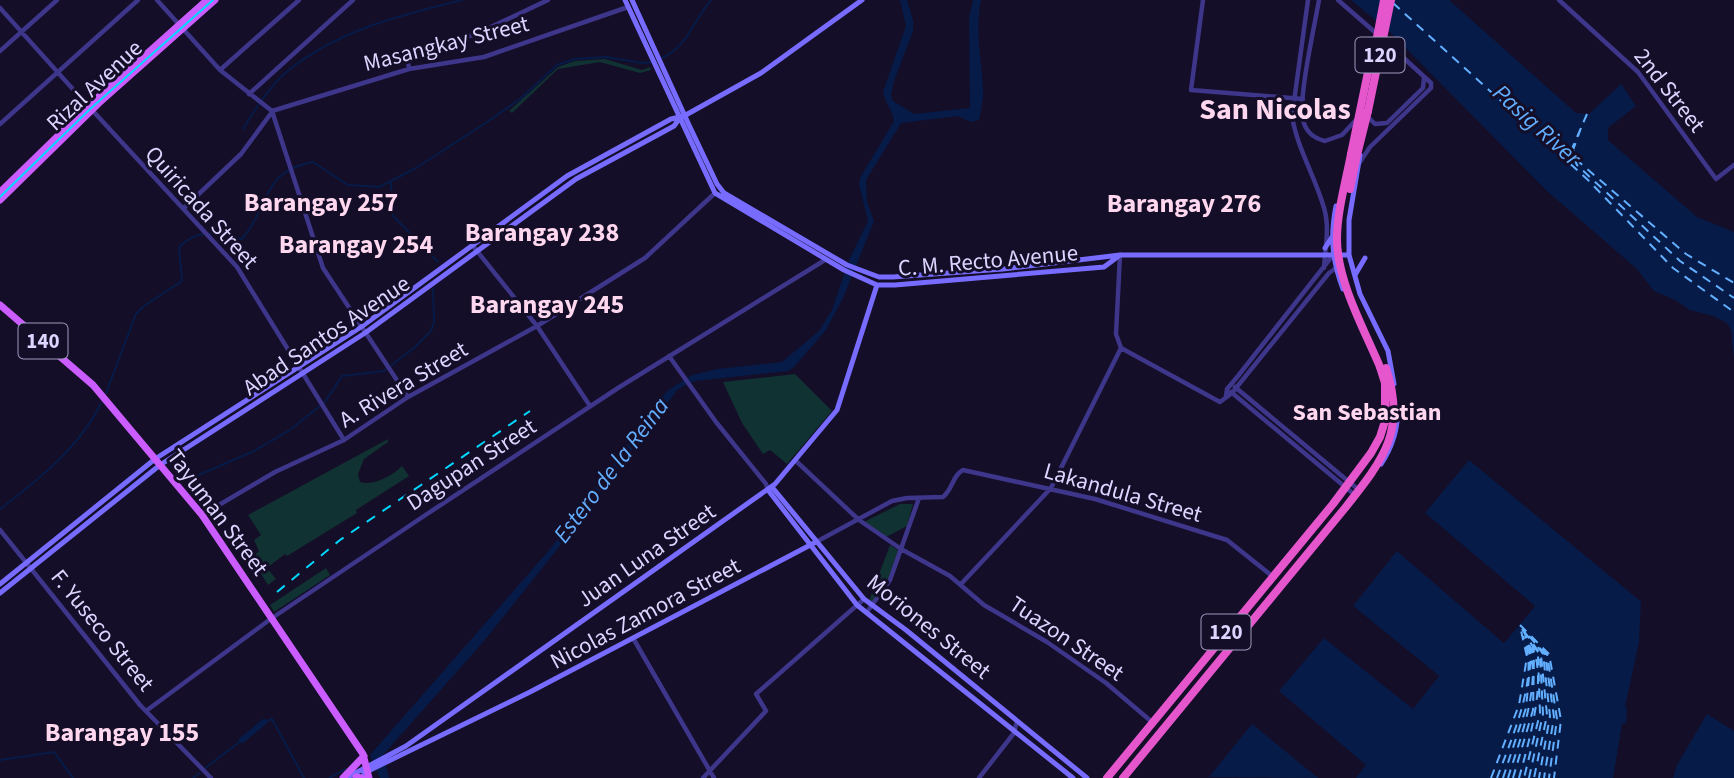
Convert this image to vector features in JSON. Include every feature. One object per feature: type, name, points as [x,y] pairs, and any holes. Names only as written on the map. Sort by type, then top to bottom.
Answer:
[{"type":"highway","name":"120","points":[[1363,113],[1381,0]]},
{"type":"highway","name":"120","points":[[1124,778],[1357,494],[1380,462],[1393,429],[1394,407],[1383,366],[1345,281],[1338,253],[1338,226],[1391,0]]},
{"type":"highway","name":"120","points":[[1107,778],[1348,485],[1371,453],[1383,429],[1383,366]]},
{"type":"main road","name":"Rizal Avenue","points":[[181,27],[207,0]]},
{"type":"main road","name":"Rizal Avenue","points":[[0,200],[97,101],[215,0]]},
{"type":"main road","name":"C. M. Recto Avenue","points":[[625,0],[663,67],[715,193],[825,260],[846,267]]},
{"type":"main road","name":"C. M. Recto Avenue","points":[[632,0],[656,66],[717,184],[742,205],[877,285],[1104,267],[1120,255]]},
{"type":"main road","points":[[754,76],[856,0]]},
{"type":"main road","points":[[754,76],[862,0]]},
{"type":"main road","name":"Abad Santos Avenue","points":[[0,593],[29,566],[158,462],[363,330],[567,176],[671,120],[682,117],[754,76]]},
{"type":"main road","name":"Rizal Avenue","points":[[0,192],[90,108]]},
{"type":"main road","name":"120","points":[[1357,136],[1346,161],[1332,237],[1333,255],[1342,285],[1385,389]]},
{"type":"main road","name":"120","points":[[1356,157],[1349,220],[1349,255],[1355,279],[1388,351],[1398,416],[1386,457],[1357,494]]},
{"type":"main road","points":[[1325,248],[1332,237]]},
{"type":"main road","name":"C. M. Recto Avenue","points":[[855,272],[893,277],[1003,269],[1120,255],[1349,255]]},
{"type":"main road","points":[[1102,258],[1107,262],[1104,267]]},
{"type":"main road","points":[[1342,285],[1355,279],[1365,258]]},
{"type":"main road","name":"Juan Luna Street","points":[[355,778],[384,761],[768,487],[796,461],[837,410],[877,285]]},
{"type":"main road","name":"Tayuman Street","points":[[0,304],[93,385],[202,515],[371,770]]},
{"type":"main road","name":"Moriones Street","points":[[768,487],[864,599],[906,630],[1087,778]]},
{"type":"main road","name":"Moriones Street","points":[[768,487],[857,605],[1073,778]]},
{"type":"main road","name":"Nicolas Zamora Street","points":[[384,761],[521,697],[816,542]]},
{"type":"main road","name":"Abad Santos Avenue","points":[[0,584],[29,566]]},
{"type":"main road","points":[[344,778],[364,756]]},
{"type":"main road","name":"Juan Luna Street","points":[[344,778],[371,770]]},
{"type":"main road","points":[[355,778],[362,778]]},
{"type":"street","points":[[0,51],[57,0]]},
{"type":"street","points":[[0,124],[138,0]]},
{"type":"street","points":[[157,0],[220,71],[272,111],[321,263],[408,397]]},
{"type":"street","points":[[220,71],[299,0]]},
{"type":"street","points":[[248,94],[353,0]]},
{"type":"street","points":[[409,69],[407,56],[410,52],[476,34],[548,0]]},
{"type":"street","points":[[1203,0],[1191,90],[1303,99]]},
{"type":"street","points":[[1308,0],[1292,116],[1295,134],[1325,209],[1327,227],[1324,268]]},
{"type":"street","points":[[1320,0],[1303,99],[1303,122],[1311,135],[1321,140],[1338,138],[1350,129],[1363,113],[1373,123],[1385,124],[1431,88],[1431,83]]},
{"type":"street","points":[[1338,0],[1431,83]]},
{"type":"street","name":"2nd Street","points":[[1559,0],[1638,72],[1716,179],[1734,165]]},
{"type":"street","name":"Masangkay Street","points":[[272,111],[409,69],[484,57],[628,7]]},
{"type":"street","name":"Quiricada Street","points":[[0,8],[237,267],[344,440]]},
{"type":"street","points":[[1423,88],[1424,77]]},
{"type":"street","points":[[1356,157],[1370,147],[1423,88],[1431,83]]},
{"type":"street","points":[[184,208],[242,154],[272,111]]},
{"type":"street","name":"A. Rivera Street","points":[[202,515],[275,472],[344,440],[408,397],[537,326],[645,258],[715,193]]},
{"type":"street","points":[[475,248],[537,326],[590,406]]},
{"type":"street","points":[[1120,255],[1116,334],[1121,348],[1217,402],[1221,401],[1286,328],[1329,273],[1336,268]]},
{"type":"street","points":[[1234,386],[1333,255]]},
{"type":"street","name":"Dagupan Street","points":[[146,711],[272,618],[590,406],[825,260]]},
{"type":"street","points":[[1303,295],[1309,300]]},
{"type":"street","points":[[1279,323],[1286,328]]},
{"type":"street","points":[[961,584],[1051,488],[1121,348]]},
{"type":"street","name":"Moriones Street","points":[[669,356],[768,487]]},
{"type":"street","points":[[1234,386],[1357,494]]},
{"type":"street","points":[[1228,393],[1348,485]]},
{"type":"street","name":"Tuazon Street","points":[[796,461],[859,520],[901,549],[961,584],[984,605],[1039,636],[1096,676],[1153,722]]},
{"type":"street","name":"Lakandula Street","points":[[939,498],[946,495],[955,476],[963,470],[1051,488],[1227,540],[1272,576]]},
{"type":"street","points":[[867,612],[887,587],[919,498]]},
{"type":"street","name":"Nicolas Zamora Street","points":[[816,542],[892,501],[939,498]]},
{"type":"street","name":"F. Yuseco Street","points":[[0,530],[146,711],[211,778]]},
{"type":"street","points":[[703,778],[765,711],[756,694],[864,599]]},
{"type":"street","points":[[633,638],[714,778]]},
{"type":"street","points":[[979,777],[1014,730],[1017,721]]},
{"type":"green space","points":[[605,59],[642,70],[650,67],[651,70],[640,73],[600,62],[558,69],[512,113],[509,111],[558,67],[575,61]]},
{"type":"green space","points":[[795,374],[832,411],[787,464],[770,450],[763,454],[742,423],[723,382]]},
{"type":"green space","points":[[388,439],[388,442],[364,459],[358,474],[360,482],[371,483],[382,479],[402,466],[409,476],[356,510],[357,513],[287,556],[285,554],[267,568],[276,579],[268,585],[255,564],[259,562],[255,555],[259,551],[254,540],[261,535],[248,515]]},
{"type":"green space","points":[[900,504],[913,504],[907,526],[886,537],[864,522]]},
{"type":"green space","points":[[890,545],[899,551],[889,577],[872,603],[869,601]]},
{"type":"green space","points":[[326,568],[330,575],[274,612],[270,605]]},
{"type":"water","name":"Estero de la Reina","points":[[900,0],[907,0],[913,31],[891,95],[893,101],[914,114],[970,108],[969,19],[973,0],[981,0],[978,33],[983,91],[979,120],[971,122],[958,116],[901,123],[866,180],[867,202],[874,221],[843,298],[826,330],[788,371],[695,381],[678,389],[484,641],[383,755],[389,778],[380,778],[370,755],[551,548],[667,391],[692,375],[717,369],[782,362],[819,331],[832,310],[849,260],[868,221],[860,178],[894,121],[883,92],[906,26]]},
{"type":"water","name":"Pasig River","points":[[1351,0],[1449,0],[1576,113],[1589,114],[1621,84],[1636,106],[1608,128],[1608,140],[1697,217],[1734,232],[1734,360],[1731,330],[1727,323],[1690,310],[1654,291],[1637,269],[1547,191],[1392,34]]},
{"type":"water","points":[[1469,460],[1641,601],[1639,642],[1625,707],[1626,723],[1622,724],[1613,778],[1356,778],[1366,765],[1279,691],[1324,638],[1413,708],[1439,676],[1353,606],[1397,551],[1504,643],[1535,606],[1425,513]]},
{"type":"water","points":[[1707,714],[1734,731],[1734,778],[1673,778],[1677,765]]},
{"type":"water","points":[[1252,724],[1318,778],[1209,777]]},
{"type":"pier","points":[[1470,457],[1643,599],[1644,604],[1469,460]]},
{"type":"pier","points":[[1425,513],[1535,606],[1504,643],[1397,551],[1399,549],[1503,638],[1530,606],[1423,516]]},
{"type":"pier","points":[[1353,606],[1439,676],[1413,709],[1324,638],[1327,635],[1412,704],[1435,677],[1351,609]]},
{"type":"waterway","points":[[243,129],[276,82],[308,56],[328,44],[371,26],[462,0]]},
{"type":"waterway","points":[[660,59],[678,47],[711,0]]},
{"type":"waterway","points":[[106,393],[136,314],[182,281],[179,247],[202,234],[242,239],[268,192],[284,173],[313,162],[348,185],[379,187],[416,168],[487,122],[520,99],[557,65],[575,59],[606,57],[652,62]]},
{"type":"waterway","points":[[391,183],[393,216],[438,262]]},
{"type":"waterway","points":[[185,481],[254,451],[290,430],[325,402],[342,376],[384,371],[431,331],[434,322],[433,289]]},
{"type":"waterway","points":[[0,509],[57,462],[82,434],[101,403]]},
{"type":"waterway","points":[[264,722],[272,719],[304,778]]},
{"type":"waterway","points":[[242,740],[264,722]]},
{"type":"waterway","points":[[204,769],[242,740]]},
{"type":"waterway","points":[[0,760],[54,752],[73,778]]},
{"type":"waterway","points":[[329,778],[346,769]]},
{"type":"waterway","points":[[193,778],[200,773]]},
{"type":"ferry route","points":[[1393,3],[1588,180],[1673,268],[1734,312]]},
{"type":"ferry route","points":[[1587,114],[1571,151],[1577,165],[1680,261],[1734,298]]},
{"type":"ferry route","points":[[1581,128],[1573,150],[1579,162],[1686,254],[1734,283]]},
{"type":"ferry route","points":[[1520,625],[1549,654],[1561,720],[1554,778]]},
{"type":"ferry route","points":[[1491,778],[1519,705],[1527,657],[1520,626]]},
{"type":"ferry route","points":[[1522,629],[1538,655],[1540,713],[1524,778]]},
{"type":"ferry route","points":[[1524,631],[1541,655],[1547,715],[1534,778]]},
{"type":"ferry route","points":[[1513,778],[1533,710],[1534,656],[1525,635]]},
{"type":"ferry route","points":[[1503,778],[1526,708],[1531,656],[1523,636]]},
{"type":"ferry route","points":[[1529,636],[1545,654],[1554,717],[1544,778]]},
{"type":"ferry route","points":[[1508,778],[1531,694],[1533,676],[1528,645]]},
{"type":"ferry route","points":[[1497,778],[1525,695],[1528,677],[1526,646]]},
{"type":"ferry route","points":[[1529,778],[1543,714],[1540,655],[1534,646]]},
{"type":"ferry route","points":[[1519,778],[1537,694],[1538,676],[1532,647]]},
{"type":"ferry route","points":[[1538,647],[1543,654],[1550,716],[1539,778]]},
{"type":"ferry route","points":[[1542,649],[1547,654],[1557,719],[1549,778]]},
{"type":"tram line","points":[[0,197],[89,110],[213,0]]},
{"type":"railway","points":[[277,592],[340,540],[530,411]]},
{"type":"district","name":"San Nicolas","points":[[1275,109]]},
{"type":"district","name":"Barangay 257","points":[[321,202]]},
{"type":"district","name":"Barangay 276","points":[[1184,203]]},
{"type":"district","name":"Barangay 238","points":[[542,232]]},
{"type":"district","name":"Barangay 254","points":[[356,244]]},
{"type":"district","name":"Barangay 245","points":[[547,304]]},
{"type":"district","name":"San Sebastian","points":[[1367,412]]},
{"type":"district","name":"Barangay 155","points":[[122,732]]}]
